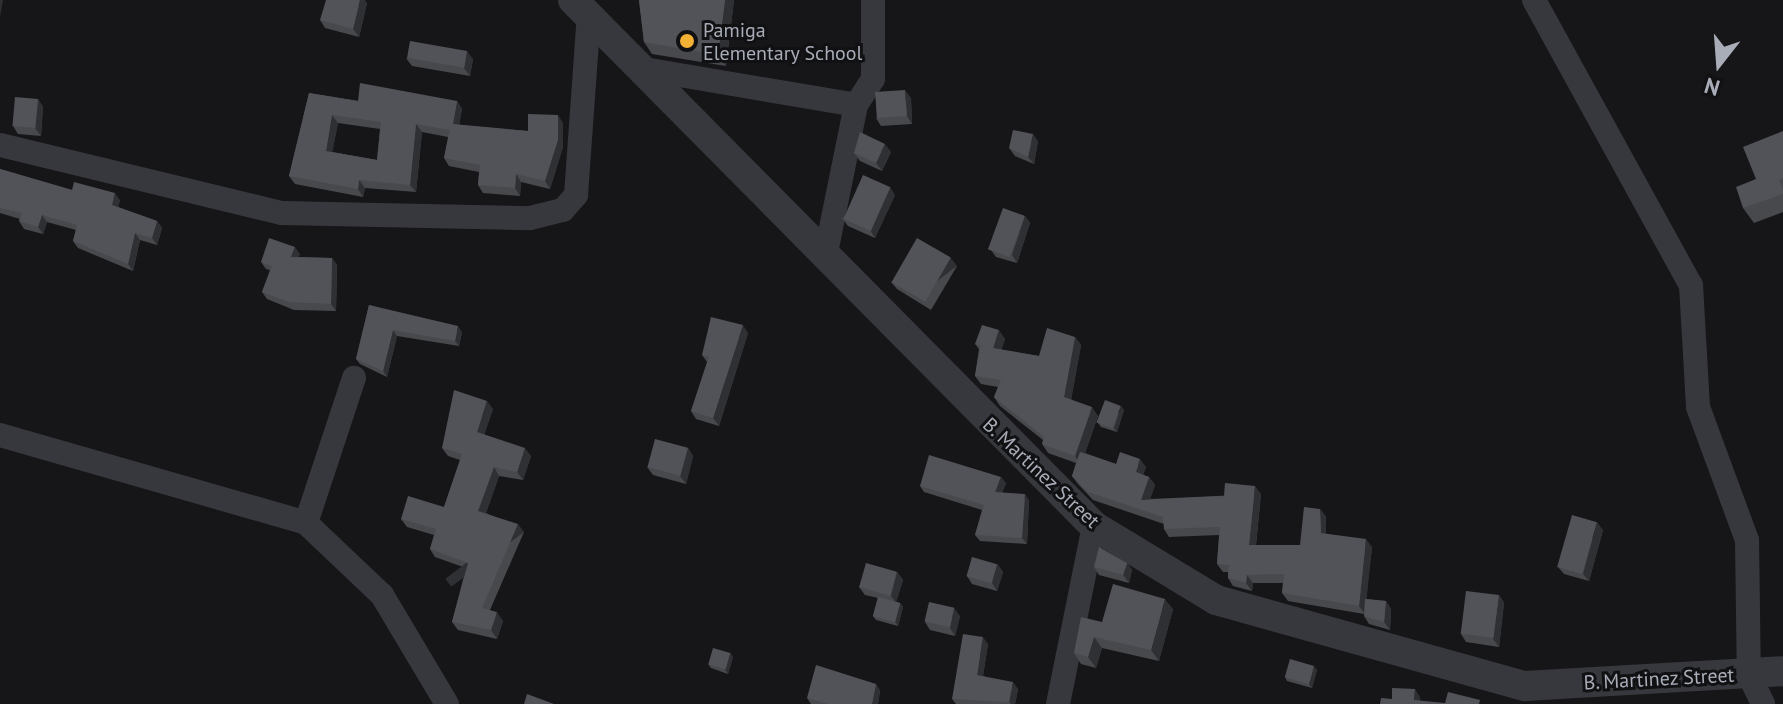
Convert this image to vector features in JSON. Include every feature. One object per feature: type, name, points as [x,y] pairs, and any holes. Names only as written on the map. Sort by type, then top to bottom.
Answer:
[{"type":"street","points":[[825,258],[856,105],[873,79],[873,0]]},
{"type":"street","points":[[1534,0],[1691,285],[1698,407],[1747,540],[1749,675],[1763,704]]},
{"type":"street","points":[[0,145],[282,213],[530,218],[563,210],[576,195],[581,8]]},
{"type":"street","name":"B. Martinez Street","points":[[581,8],[644,69],[686,121],[1094,526],[1216,600],[1271,621],[1525,686],[1783,671]]},
{"type":"street","points":[[644,69],[856,105]]},
{"type":"street","points":[[306,523],[354,378]]},
{"type":"street","points":[[0,435],[306,523],[382,595],[447,704]]},
{"type":"street","points":[[1058,704],[1094,526]]},
{"type":"building","points":[[326,0],[360,0],[353,29],[320,20]]},
{"type":"building","points":[[639,0],[725,0],[718,55],[644,42]]},
{"type":"building","points":[[410,41],[467,51],[464,68],[407,58]]},
{"type":"building","points":[[360,83],[457,101],[453,124],[528,131],[528,114],[558,115],[558,140],[545,181],[516,174],[515,188],[478,185],[480,165],[444,158],[450,130],[416,124],[410,185],[359,180],[358,189],[289,176],[309,93],[358,101]],"holes":[[[332,115],[381,122],[377,160],[326,151]]]},
{"type":"building","points":[[905,90],[907,116],[877,118],[875,92]]},
{"type":"building","points":[[15,97],[38,99],[35,128],[12,126]]},
{"type":"building","points":[[1013,130],[1033,134],[1028,157],[1009,148]]},
{"type":"building","points":[[1783,131],[1783,178],[1779,180],[1783,194],[1743,208],[1736,187],[1756,179],[1743,147]]},
{"type":"building","points":[[860,132],[885,144],[876,163],[854,153]]},
{"type":"building","points":[[0,169],[72,190],[74,182],[115,193],[112,205],[157,221],[152,238],[135,233],[128,264],[73,241],[77,225],[42,215],[38,227],[19,221],[22,213],[0,208]]},
{"type":"building","points":[[863,175],[890,187],[871,231],[843,219]]},
{"type":"building","points":[[1003,208],[1025,216],[1010,257],[988,249]]},
{"type":"building","points":[[269,238],[295,247],[291,257],[332,258],[331,304],[289,302],[262,292],[272,266],[261,262]]},
{"type":"building","points":[[917,238],[951,258],[925,302],[892,282]]},
{"type":"building","points":[[369,305],[458,326],[455,341],[393,330],[383,371],[356,359]]},
{"type":"building","points":[[711,317],[743,325],[713,418],[691,411],[709,357],[702,355]]},
{"type":"building","points":[[982,325],[999,330],[993,348],[1039,356],[1047,328],[1075,337],[1064,397],[1092,407],[1075,456],[1042,444],[1044,437],[994,397],[1001,380],[975,376],[980,346],[987,347],[975,344]]},
{"type":"building","points":[[454,390],[487,401],[477,432],[525,448],[517,472],[494,467],[478,511],[518,524],[482,608],[497,612],[491,630],[452,622],[468,563],[430,549],[436,529],[401,519],[408,496],[444,507],[462,454],[442,448]]},
{"type":"building","points":[[1105,400],[1121,406],[1112,428],[1096,422]]},
{"type":"building","points":[[655,439],[688,448],[680,476],[647,467]]},
{"type":"building","points":[[1080,452],[1116,464],[1120,452],[1140,459],[1136,472],[1149,477],[1141,500],[1224,496],[1225,483],[1255,486],[1249,545],[1300,545],[1304,507],[1320,509],[1321,533],[1366,539],[1359,606],[1282,593],[1284,574],[1247,575],[1246,583],[1228,578],[1229,565],[1217,564],[1220,527],[1164,529],[1163,517],[1088,492],[1072,476]]},
{"type":"building","points":[[929,455],[1001,477],[995,492],[1025,494],[1022,538],[975,535],[984,505],[920,486]]},
{"type":"building","points":[[1572,515],[1597,522],[1582,574],[1557,567]]},
{"type":"building","points":[[1099,547],[1127,563],[1123,575],[1094,567]]},
{"type":"building","points":[[972,557],[997,564],[991,583],[966,576]]},
{"type":"building","points":[[866,563],[897,572],[890,596],[859,587]]},
{"type":"building","points":[[1113,584],[1165,599],[1151,650],[1094,637],[1088,657],[1074,653],[1081,617],[1102,622]]},
{"type":"building","points":[[1466,591],[1499,595],[1494,638],[1461,634]]},
{"type":"building","points":[[878,597],[900,603],[895,622],[873,616]]},
{"type":"building","points":[[1365,599],[1386,601],[1384,622],[1364,616]]},
{"type":"building","points":[[929,602],[954,608],[950,627],[925,621]]},
{"type":"building","points":[[963,634],[983,637],[977,675],[1013,682],[1009,702],[952,699]]},
{"type":"building","points":[[713,648],[730,653],[726,669],[708,664]]},
{"type":"building","points":[[1290,659],[1314,666],[1309,684],[1285,677]]},
{"type":"building","points":[[816,665],[876,684],[872,704],[828,704],[807,698]]},
{"type":"building","points":[[1392,688],[1415,689],[1414,700],[1445,703],[1448,692],[1480,700],[1479,704],[1380,704],[1381,698],[1392,699]]},
{"type":"building","points":[[527,694],[554,704],[524,704]]},
{"type":"place","name":"Pamiga Elementary School","points":[[687,41]]}]
